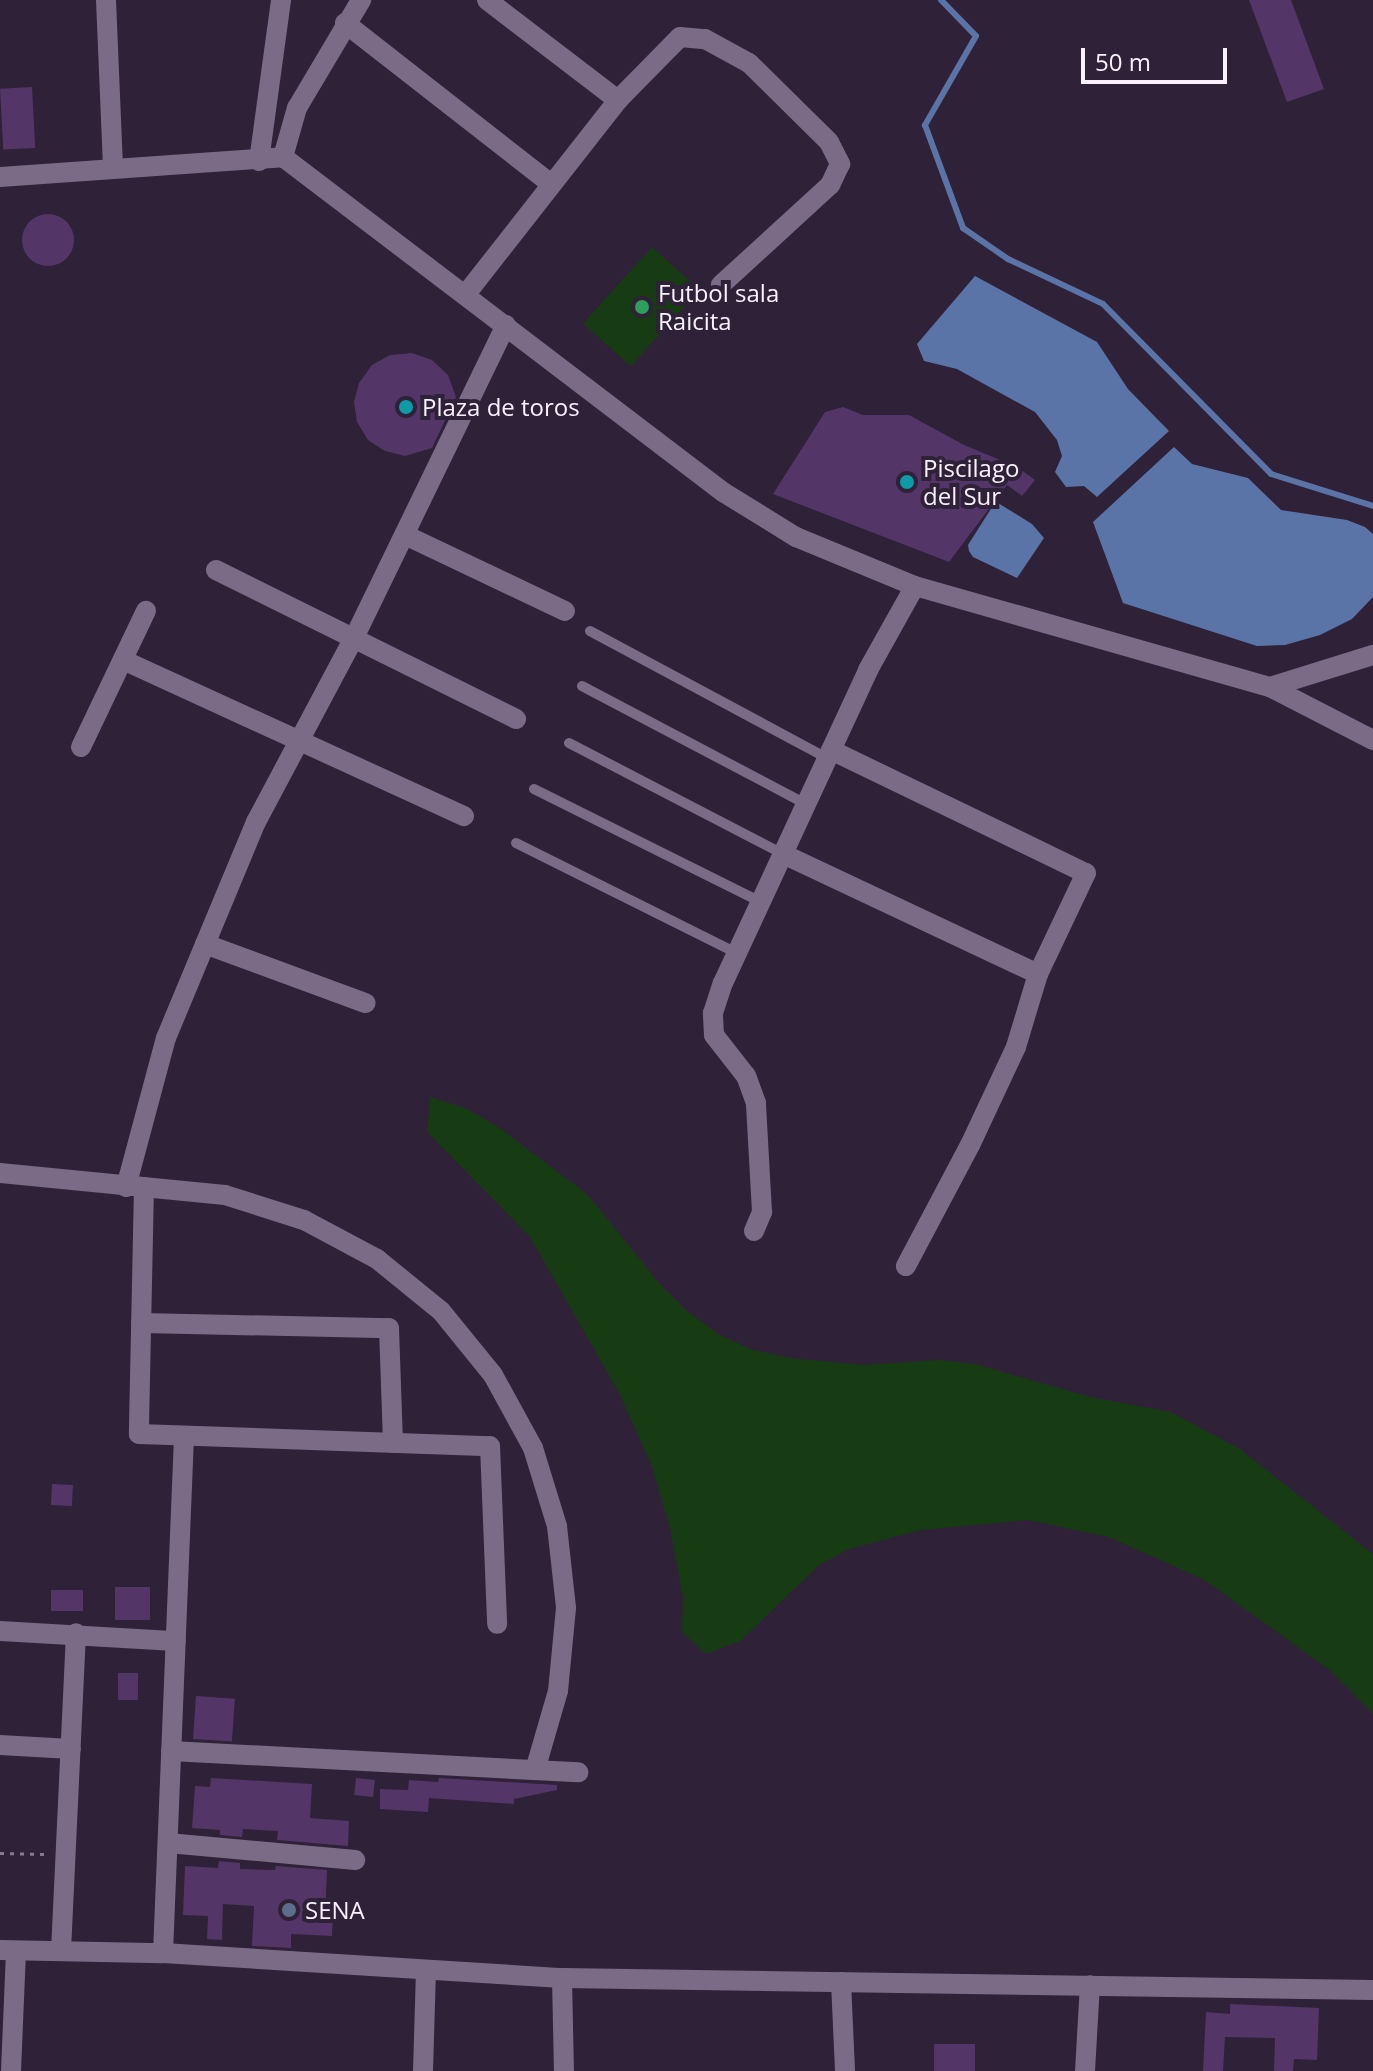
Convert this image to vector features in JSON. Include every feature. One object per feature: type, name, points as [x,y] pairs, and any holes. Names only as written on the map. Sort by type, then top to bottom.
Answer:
[{"type":"street","points":[[106,0],[113,168]]},
{"type":"street","points":[[259,161],[281,0]]},
{"type":"street","points":[[283,157],[297,108],[361,0]]},
{"type":"street","points":[[487,0],[618,100]]},
{"type":"street","points":[[345,23],[551,184]]},
{"type":"street","points":[[466,294],[618,100],[680,37],[705,39],[749,63],[829,142],[840,164],[830,185],[721,285]]},
{"type":"street","points":[[0,177],[283,157],[723,492],[796,537],[915,586],[1270,687],[1373,740]]},
{"type":"street","points":[[497,1624],[490,1446],[139,1434],[141,1323],[135,1187],[166,1038],[256,822],[354,638],[506,325]]},
{"type":"street","points":[[405,535],[565,611]]},
{"type":"street","points":[[216,570],[516,719]]},
{"type":"street","points":[[754,1231],[762,1212],[756,1103],[746,1076],[714,1035],[713,1013],[737,953],[868,670],[915,586]]},
{"type":"street","points":[[81,747],[146,611]]},
{"type":"street","points":[[1270,687],[1373,655]]},
{"type":"street","points":[[123,660],[464,816]]},
{"type":"street","points":[[829,754],[1086,873],[1038,974],[1016,1047],[906,1266]]},
{"type":"street","points":[[783,854],[1038,974]]},
{"type":"street","points":[[205,944],[365,1003]]},
{"type":"street","points":[[0,1173],[225,1195],[304,1220],[365,1252],[441,1311],[493,1375],[537,1461],[557,1526],[566,1608],[558,1691],[535,1770]]},
{"type":"street","points":[[141,1323],[389,1328],[393,1443]]},
{"type":"street","points":[[163,1953],[184,1436]]},
{"type":"street","points":[[0,1631],[176,1641]]},
{"type":"street","points":[[61,1951],[76,1633]]},
{"type":"street","points":[[0,1745],[71,1749]]},
{"type":"street","points":[[171,1751],[578,1772]]},
{"type":"street","points":[[168,1843],[355,1860]]},
{"type":"street","points":[[11,2071],[8,1951],[163,1953],[562,1978],[1373,1990]]},
{"type":"street","points":[[423,2071],[426,1971]]},
{"type":"street","points":[[562,1978],[564,2071]]},
{"type":"street","points":[[841,1982],[845,2071]]},
{"type":"street","points":[[1085,2071],[1090,1985]]},
{"type":"lane","points":[[590,631],[829,754]]},
{"type":"lane","points":[[582,686],[806,804]]},
{"type":"lane","points":[[569,743],[783,854]]},
{"type":"lane","points":[[534,789],[761,902]]},
{"type":"lane","points":[[516,843],[737,953]]},
{"type":"path","points":[[0,1853],[66,1854]]},
{"type":"green space","name":"Futbol sala Raicita","points":[[652,247],[700,290],[631,366],[583,324]]},
{"type":"green space","points":[[430,1097],[465,1108],[497,1126],[588,1195],[660,1284],[686,1310],[718,1334],[750,1349],[790,1358],[863,1365],[939,1360],[975,1364],[1091,1397],[1171,1412],[1240,1449],[1373,1554],[1373,1714],[1331,1671],[1205,1580],[1109,1537],[1028,1520],[921,1530],[849,1549],[819,1565],[740,1641],[706,1654],[682,1632],[683,1598],[670,1528],[650,1461],[619,1393],[530,1237],[427,1132]]},
{"type":"water","points":[[975,276],[1097,342],[1128,389],[1169,431],[1097,497],[1084,486],[1066,487],[1055,472],[1062,456],[1057,440],[1035,412],[957,369],[924,361],[917,344]]},
{"type":"water","points":[[1174,447],[1192,464],[1248,478],[1281,510],[1347,520],[1365,527],[1373,534],[1373,597],[1352,619],[1320,635],[1285,645],[1257,646],[1123,603],[1093,522]]},
{"type":"water","name":"Piscilago del Sur","points":[[998,503],[1032,524],[1044,538],[1017,578],[973,557],[969,551],[968,545],[994,504]]},
{"type":"building","points":[[1249,0],[1291,0],[1324,89],[1287,102]]},
{"type":"building","points":[[32,87],[35,148],[3,150],[0,89]]},
{"type":"building","points":[[48,214],[67,221],[74,240],[67,259],[48,266],[29,259],[22,240],[29,221]]},
{"type":"building","name":"Plaza de toros","points":[[412,353],[432,360],[448,375],[456,397],[432,448],[405,456],[385,451],[368,440],[357,422],[354,402],[359,383],[372,365],[390,355]]},
{"type":"building","name":"Piscilago del Sur","points":[[843,407],[863,415],[909,415],[964,445],[1017,467],[1035,480],[1022,496],[1007,485],[949,562],[773,494],[825,412]]},
{"type":"building","points":[[52,1484],[73,1485],[72,1506],[51,1505]]},
{"type":"building","points":[[115,1587],[150,1587],[150,1620],[115,1620]]},
{"type":"building","points":[[51,1590],[83,1590],[83,1611],[51,1611]]},
{"type":"building","points":[[118,1673],[138,1673],[138,1700],[118,1700]]},
{"type":"building","points":[[196,1696],[235,1699],[232,1742],[193,1739]]},
{"type":"building","points":[[211,1778],[312,1784],[310,1818],[349,1821],[348,1846],[277,1840],[278,1831],[243,1829],[242,1837],[220,1835],[220,1830],[192,1828],[195,1786],[210,1787]]},
{"type":"building","points":[[356,1778],[375,1780],[373,1797],[354,1795]]},
{"type":"building","points":[[439,1778],[557,1785],[557,1790],[514,1799],[514,1804],[429,1798],[428,1812],[380,1809],[380,1789],[408,1790],[409,1780],[438,1782]]},
{"type":"building","name":"SENA","points":[[219,1861],[240,1863],[240,1869],[275,1870],[276,1866],[327,1870],[325,1916],[333,1916],[332,1936],[291,1934],[291,1948],[252,1946],[254,1906],[223,1904],[222,1940],[207,1939],[208,1916],[183,1915],[185,1866],[218,1868]]},
{"type":"building","points":[[1230,2004],[1319,2008],[1317,2060],[1294,2059],[1293,2071],[1274,2071],[1275,2038],[1225,2037],[1223,2071],[1203,2071],[1206,2012],[1230,2014]]},
{"type":"building","points":[[934,2044],[975,2044],[975,2071],[934,2071]]},
{"type":"waterway","points":[[941,0],[976,36],[925,125],[963,228],[1008,259],[1103,304],[1271,474],[1373,506]]},
{"type":"place","name":"Futbol sala Raicita","points":[[642,307]]},
{"type":"place","name":"Plaza de toros","points":[[406,407]]},
{"type":"place","name":"Piscilago del Sur","points":[[907,482]]},
{"type":"place","name":"SENA","points":[[289,1910]]}]
